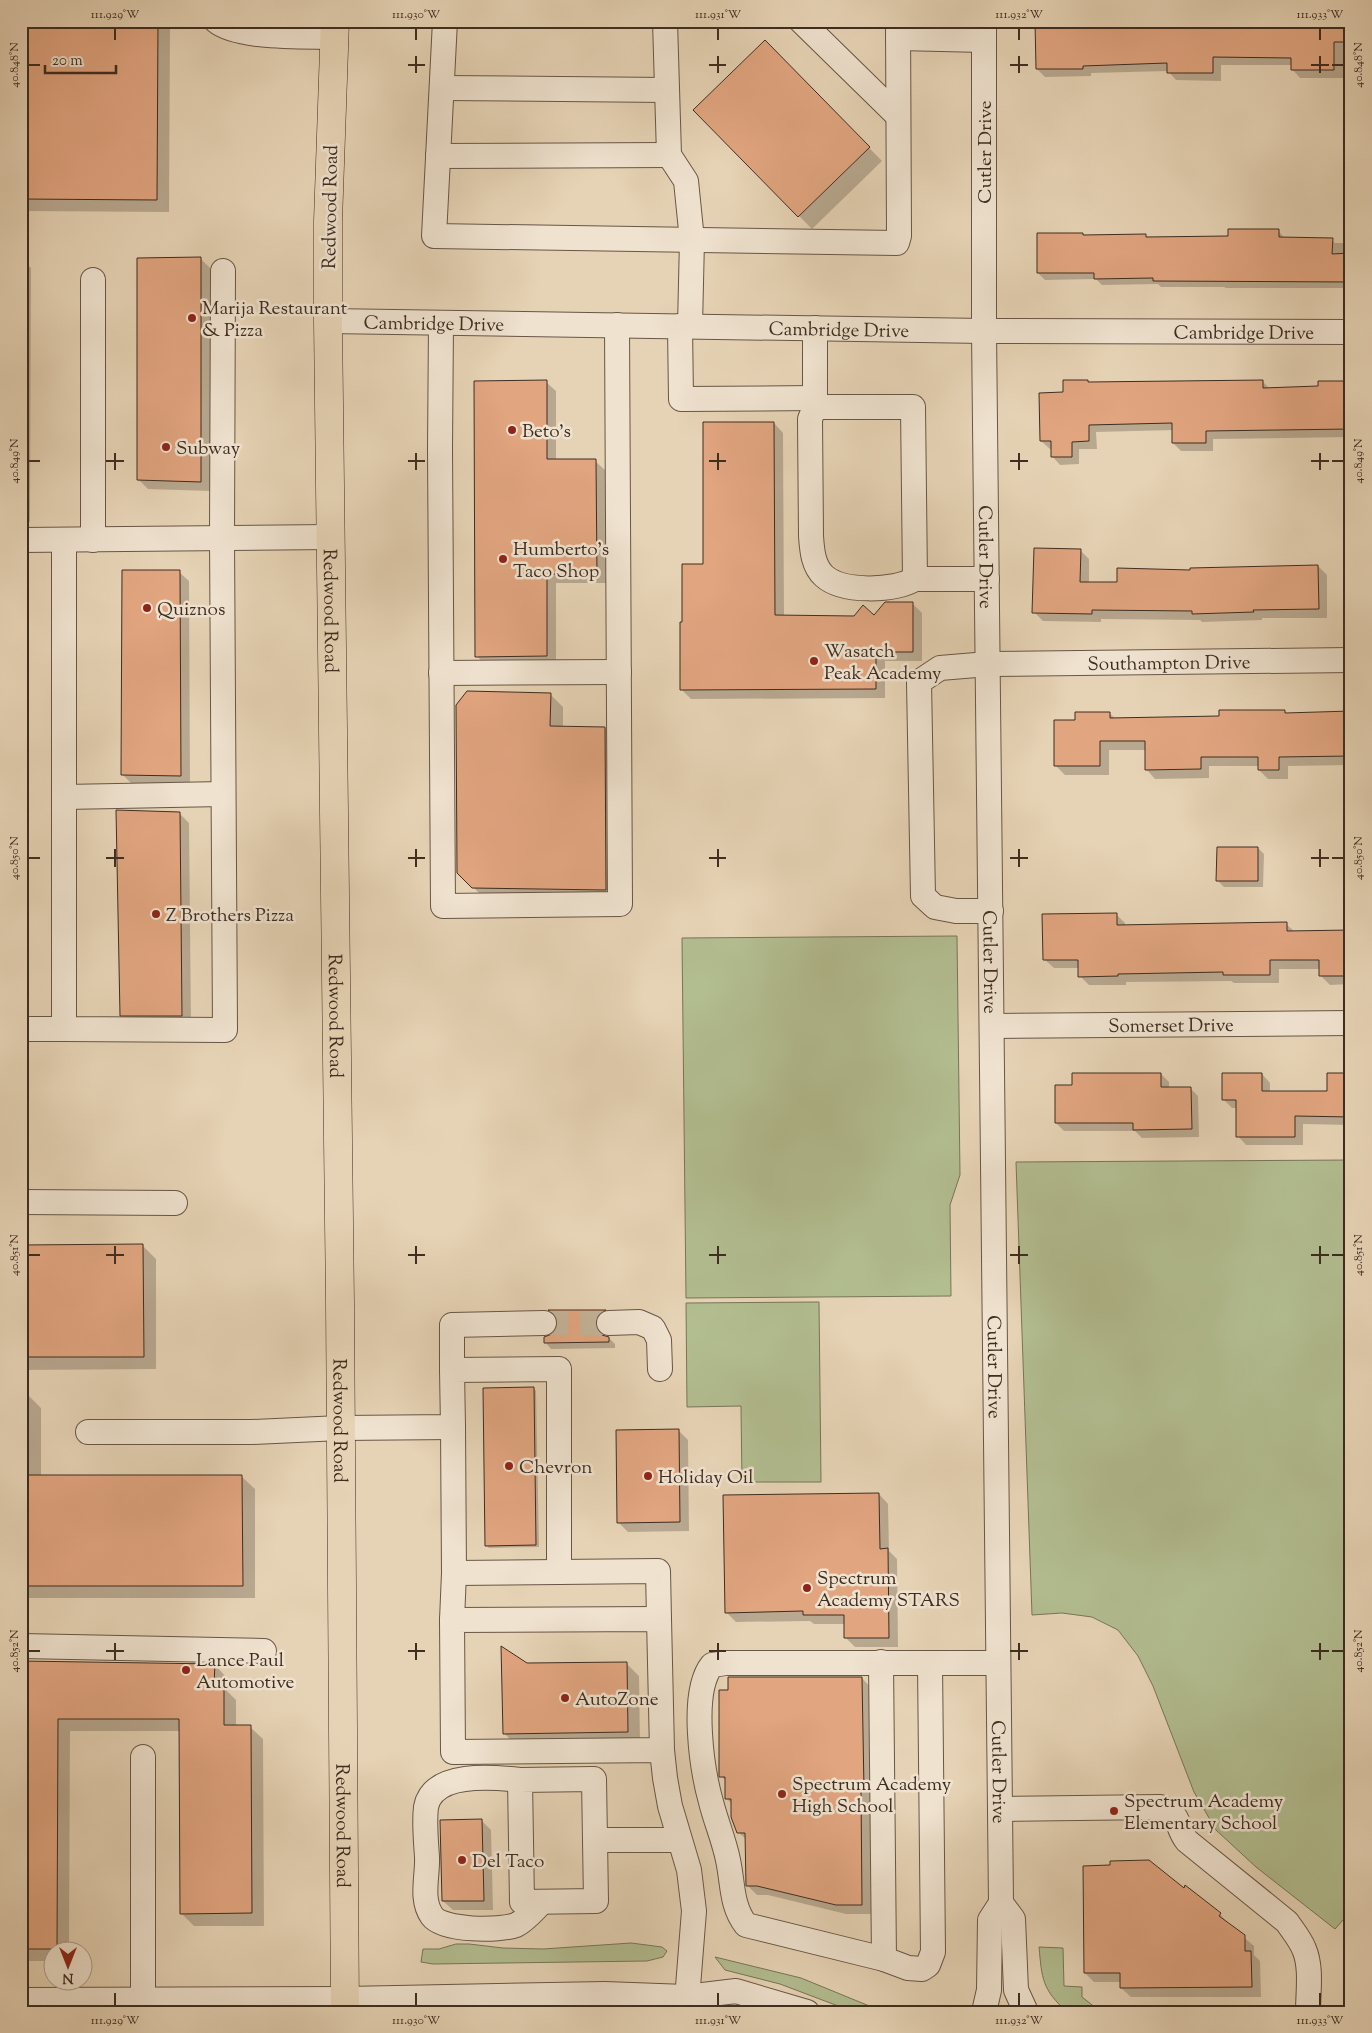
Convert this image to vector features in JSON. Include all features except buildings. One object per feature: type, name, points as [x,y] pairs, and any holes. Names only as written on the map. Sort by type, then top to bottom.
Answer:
[{"type":"main road","name":"Redwood Road","points":[[334,29],[328,221],[328,321],[345,2005]]},
{"type":"street","points":[[216,21],[234,30],[260,34],[334,29]]},
{"type":"street","points":[[445,21],[434,236],[896,243],[899,236],[898,30],[984,31]]},
{"type":"street","points":[[665,21],[668,155],[686,181],[692,240],[681,399],[815,402],[913,407],[915,579]]},
{"type":"street","points":[[801,21],[898,116]]},
{"type":"street","name":"Cutler Drive","points":[[984,31],[984,331],[1001,1903],[990,1920],[989,1990],[984,2012]]},
{"type":"street","points":[[442,88],[667,90]]},
{"type":"street","points":[[438,156],[668,155]]},
{"type":"street","points":[[21,1029],[224,1030],[223,271]]},
{"type":"street","points":[[93,280],[93,540]]},
{"type":"street","name":"Cambridge Drive","points":[[328,321],[984,331],[1351,332]]},
{"type":"street","points":[[441,323],[443,906],[620,904],[617,325]]},
{"type":"street","points":[[815,328],[815,402],[810,419],[811,536],[812,553],[817,566],[824,576],[834,582],[856,588],[883,588],[908,583],[915,579],[987,579]]},
{"type":"street","points":[[21,540],[330,537]]},
{"type":"street","points":[[64,540],[64,1029]]},
{"type":"street","name":"Southampton Drive","points":[[990,911],[956,911],[934,907],[923,896],[919,682],[940,668],[988,664],[1351,660]]},
{"type":"street","points":[[441,673],[619,672]]},
{"type":"street","points":[[64,797],[223,794]]},
{"type":"street","name":"Somerset Drive","points":[[992,1026],[1351,1023]]},
{"type":"street","points":[[21,1202],[175,1203]]},
{"type":"street","points":[[609,1323],[639,1322],[653,1328],[659,1340],[660,1369]]},
{"type":"street","points":[[441,1787],[454,1752],[452,1325],[544,1323]]},
{"type":"street","points":[[452,1370],[559,1369],[560,1572]]},
{"type":"street","points":[[88,1432],[252,1432],[340,1428],[452,1427]]},
{"type":"street","points":[[454,1573],[658,1571],[662,1750],[665,1778],[679,1840],[689,1870],[694,1910],[686,2004]]},
{"type":"street","points":[[452,1620],[659,1619]]},
{"type":"street","points":[[21,1646],[264,1651]]},
{"type":"street","points":[[930,1663],[933,1952],[928,1965],[922,1969],[908,1968],[884,1958],[746,1925],[739,1916],[732,1892],[729,1862],[711,1803],[702,1754],[701,1689],[707,1671],[712,1665],[726,1663],[881,1662],[998,1663]]},
{"type":"street","points":[[881,1662],[884,1958]]},
{"type":"street","points":[[454,1752],[662,1750]]},
{"type":"street","points":[[520,1780],[522,1902],[596,1901],[594,1751]]},
{"type":"street","points":[[144,1757],[144,1999]]},
{"type":"street","points":[[542,1902],[518,1924],[509,1926],[454,1928],[436,1920],[426,1901],[425,1889],[427,1861],[426,1814],[430,1798],[441,1787],[457,1779],[594,1779]]},
{"type":"street","points":[[1000,1809],[1160,1807],[1170,1810],[1177,1817],[1182,1836],[1187,1842],[1287,1922],[1298,1937],[1305,1950],[1308,1969],[1308,2012]]},
{"type":"street","points":[[595,1840],[679,1840]]},
{"type":"street","name":"Cutler Drive","points":[[1001,1903],[1012,1919],[1016,1990],[1026,2012]]},
{"type":"street","points":[[686,2004],[736,1991],[807,2012]]},
{"type":"street","points":[[27,2004],[110,2006],[144,1999],[345,2005],[605,1994],[686,2004],[708,2012]]},
{"type":"green space","points":[[957,936],[960,1175],[950,1205],[951,1296],[686,1298],[682,938]]},
{"type":"green space","points":[[1351,1160],[1351,1911],[1335,1929],[1256,1867],[1216,1830],[1194,1792],[1153,1686],[1138,1656],[1118,1630],[1092,1617],[1062,1613],[1032,1615],[1016,1162]]},
{"type":"green space","points":[[819,1302],[821,1482],[742,1482],[741,1406],[687,1407],[686,1303]]},
{"type":"green space","points":[[631,1943],[662,1947],[667,1951],[663,1957],[647,1961],[433,1964],[421,1962],[423,1949],[439,1949],[456,1944],[543,1949]]},
{"type":"green space","points":[[1039,1947],[1063,1948],[1064,1986],[1082,1987],[1082,1997],[1101,2012],[1067,2012],[1052,1997],[1043,1976]]},
{"type":"green space","points":[[715,1957],[801,1978],[884,2012],[854,2012],[780,1984],[725,1970]]},
{"type":"tunnel","points":[[544,1323],[609,1323]]},
{"type":"place","name":"Marija Restaurant & Pizza","points":[[192,318]]},
{"type":"place","name":"Beto's","points":[[512,430]]},
{"type":"place","name":"Subway","points":[[166,447]]},
{"type":"place","name":"Humberto's Taco Shop","points":[[503,559]]},
{"type":"place","name":"Quiznos","points":[[147,608]]},
{"type":"place","name":"Wasatch Peak Academy","points":[[814,661]]},
{"type":"place","name":"Z Brothers Pizza","points":[[156,914]]},
{"type":"place","name":"Chevron","points":[[509,1466]]},
{"type":"place","name":"Holiday Oil","points":[[648,1476]]},
{"type":"place","name":"Spectrum Academy STARS","points":[[807,1588]]},
{"type":"place","name":"Lance Paul Automotive","points":[[186,1670]]},
{"type":"place","name":"AutoZone","points":[[565,1698]]},
{"type":"place","name":"Spectrum Academy High School","points":[[782,1794]]},
{"type":"place","name":"Spectrum Academy Elementary School","points":[[1114,1811]]},
{"type":"place","name":"Del Taco","points":[[462,1860]]}]
